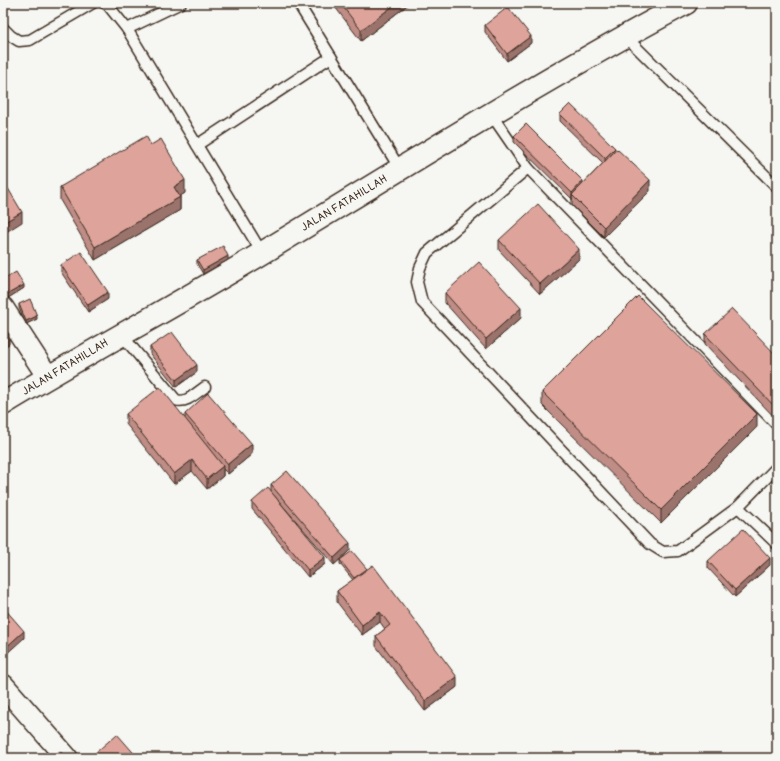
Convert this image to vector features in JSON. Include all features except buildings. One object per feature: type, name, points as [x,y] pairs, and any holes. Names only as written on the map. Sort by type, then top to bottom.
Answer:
[{"type":"street","name":"JALAN FATAHILLAH","points":[[3,404],[262,253],[491,114],[625,36],[686,3]]},
{"type":"street","points":[[3,308],[48,377]]},
{"type":"street","points":[[3,685],[67,758]]},
{"type":"lane","points":[[3,28],[19,41],[30,40],[93,3]]},
{"type":"lane","points":[[104,3],[107,4],[127,29],[262,253]]},
{"type":"lane","points":[[127,29],[181,3]]},
{"type":"lane","points":[[298,3],[400,169]]},
{"type":"lane","points":[[625,36],[777,187]]},
{"type":"lane","points":[[197,145],[331,57]]},
{"type":"lane","points":[[491,114],[528,168],[777,425]]},
{"type":"lane","points":[[528,168],[427,253],[420,268],[416,282],[422,302],[650,544],[663,552],[678,551],[738,507],[777,467]]},
{"type":"lane","points":[[121,334],[176,400],[180,402],[185,401],[205,387]]},
{"type":"lane","points":[[738,507],[777,544]]}]
